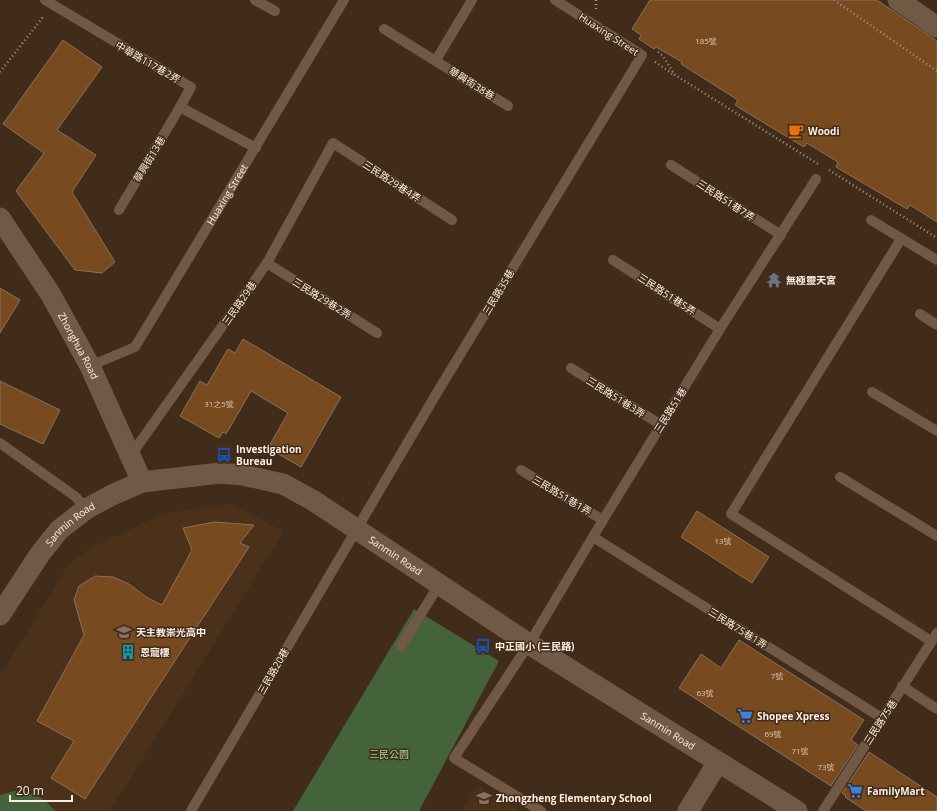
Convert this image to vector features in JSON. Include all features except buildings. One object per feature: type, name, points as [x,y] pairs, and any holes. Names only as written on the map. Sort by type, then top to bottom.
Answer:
[{"type":"street","points":[[898,0],[937,27]]},
{"type":"street","name":"Zhonghua Road","points":[[0,218],[51,295],[90,366],[132,455],[142,482]]},
{"type":"street","name":"Sanmin Road","points":[[0,614],[40,554],[59,530],[86,509],[112,495],[142,482],[220,473],[244,475],[283,484],[314,501],[355,530],[529,644],[797,811]]},
{"type":"street","points":[[688,811],[718,762]]},
{"type":"lane","points":[[255,0],[275,11]]},
{"type":"lane","name":"Huaxing Street","points":[[90,366],[135,347],[344,0]]},
{"type":"lane","points":[[436,60],[472,0]]},
{"type":"lane","name":"Huaxing Street","points":[[555,0],[642,55]]},
{"type":"lane","name":"中華路117巷2弄","points":[[51,2],[192,87],[180,107]]},
{"type":"lane","name":"華興街38巷","points":[[384,29],[508,106]]},
{"type":"lane","name":"三民路35巷","points":[[355,530],[642,55]]},
{"type":"lane","points":[[180,107],[256,148]]},
{"type":"lane","name":"華興街13巷","points":[[119,210],[180,107]]},
{"type":"lane","name":"三民路29巷4弄","points":[[333,143],[452,220]]},
{"type":"lane","name":"三民路29巷","points":[[132,455],[267,263],[333,143]]},
{"type":"lane","name":"三民路51巷7弄","points":[[671,165],[781,235]]},
{"type":"lane","name":"三民路51巷","points":[[541,811],[454,758],[529,644],[720,328],[816,179]]},
{"type":"lane","points":[[871,220],[937,260]]},
{"type":"lane","points":[[902,238],[731,514],[934,637]]},
{"type":"lane","name":"三民路51巷5弄","points":[[613,260],[720,328]]},
{"type":"lane","name":"三民路29巷2弄","points":[[267,263],[377,333]]},
{"type":"lane","points":[[920,314],[937,325]]},
{"type":"lane","name":"三民路51巷3弄","points":[[572,368],[661,425]]},
{"type":"lane","points":[[872,392],[937,431]]},
{"type":"lane","points":[[0,443],[76,498],[86,509]]},
{"type":"lane","name":"三民路51巷1弄","points":[[521,470],[603,520]]},
{"type":"lane","points":[[840,477],[937,536]]},
{"type":"lane","name":"三民路20巷","points":[[191,811],[355,530]]},
{"type":"lane","name":"三民路75巷1弄","points":[[593,537],[882,718]]},
{"type":"lane","points":[[401,646],[439,585]]},
{"type":"lane","name":"三民路75巷","points":[[823,811],[934,637]]},
{"type":"lane","points":[[902,686],[937,709]]},
{"type":"path","points":[[596,0],[597,13]]},
{"type":"path","points":[[834,0],[937,71]]},
{"type":"path","points":[[0,72],[51,2]]},
{"type":"path","points":[[651,48],[663,56],[675,75]]},
{"type":"path","points":[[642,55],[821,166]]},
{"type":"path","points":[[827,170],[937,238]]},
{"type":"shaded area","name":"天主教崇光高中","points":[[229,504],[284,531],[110,811],[0,811],[0,676],[67,567],[85,551],[162,514]]},
{"type":"shaded area","name":"Zhongzheng Elementary School","points":[[478,785],[520,811],[462,811]]},
{"type":"green space","name":"三民公園","points":[[414,609],[499,661],[419,811],[293,811]]},
{"type":"green space","points":[[14,791],[37,796],[51,806],[55,811],[0,811],[0,795]]},
{"type":"place","name":"Woodi","points":[[796,131]]},
{"type":"place","name":"無極靈天宮","points":[[774,280]]},
{"type":"place","name":"Investigation Bureau","points":[[224,455]]},
{"type":"place","name":"天主教崇光高中","points":[[124,632]]},
{"type":"place","name":"中正國小 (三民路)","points":[[483,646]]},
{"type":"place","name":"恩寵樓","points":[[128,652]]},
{"type":"place","name":"Shopee Xpress","points":[[745,716]]},
{"type":"place","name":"FamilyMart","points":[[855,791]]},
{"type":"place","name":"Zhongzheng Elementary School","points":[[484,798]]}]
